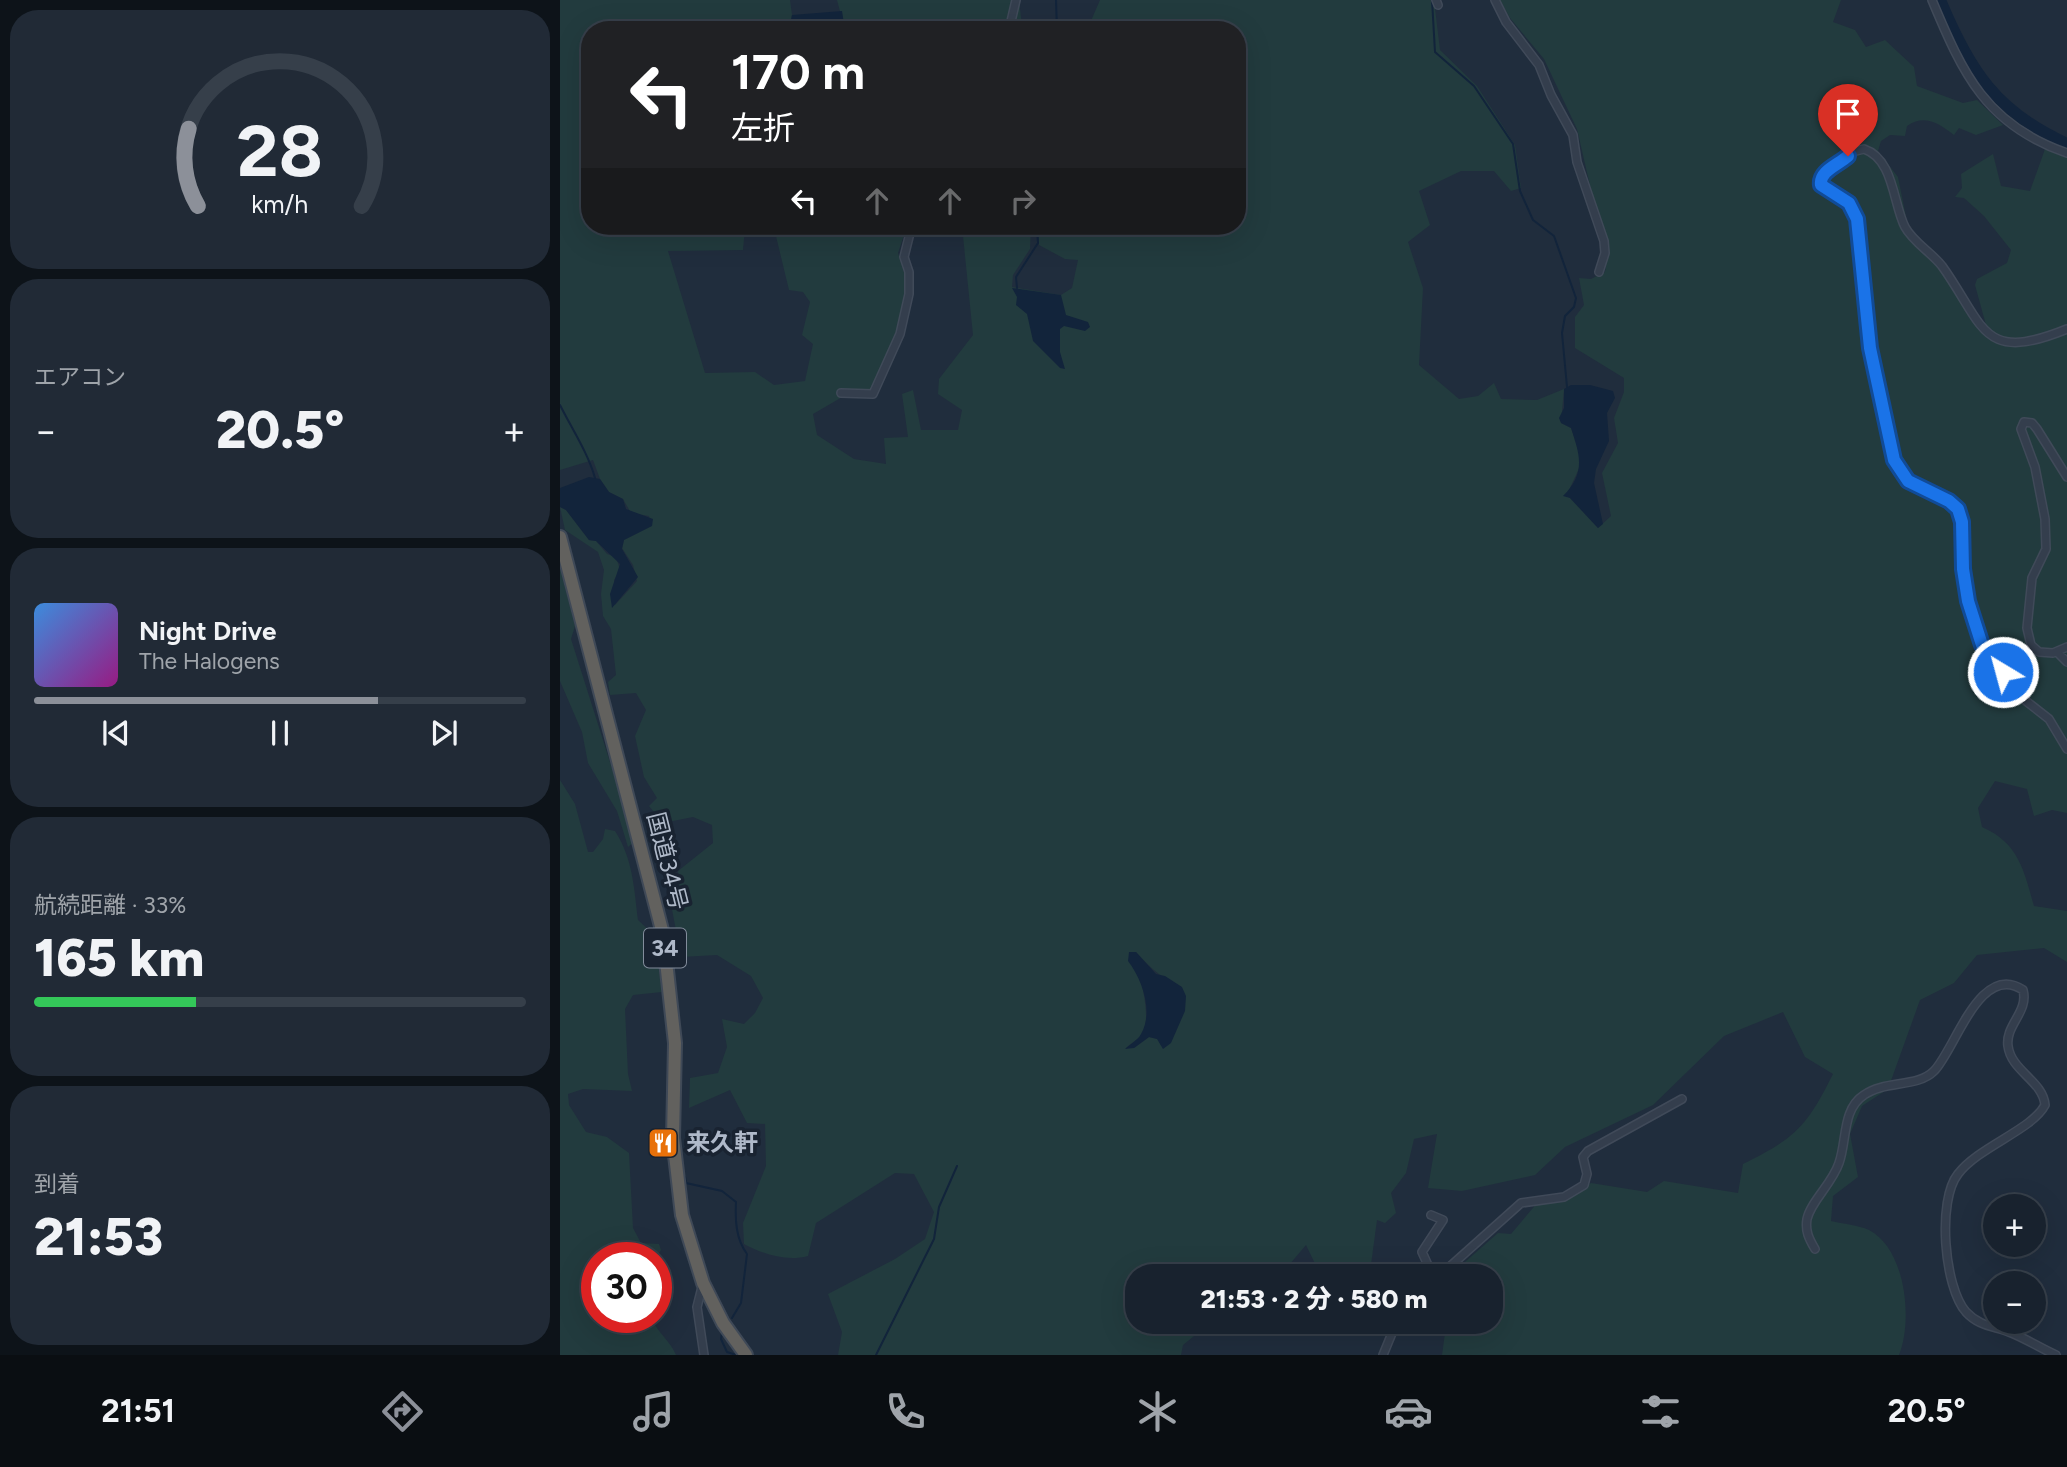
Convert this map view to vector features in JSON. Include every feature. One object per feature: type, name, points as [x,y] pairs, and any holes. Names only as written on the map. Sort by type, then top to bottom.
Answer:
[{"type":"highway","name":"国道34号","points":[[560,537],[663,934],[675,1043],[675,1177],[687,1236],[703,1283],[723,1323],[746,1355]]},
{"type":"street","points":[[1011,21],[1016,0]]},
{"type":"street","points":[[1495,0],[1506,22],[1539,65],[1550,95],[1573,135],[1590,206],[1604,242],[1605,253],[1600,272]]},
{"type":"street","points":[[1932,0],[1965,72],[1987,103],[2017,131],[2067,153]]},
{"type":"street","points":[[1856,151],[1864,149],[1877,157],[1890,182],[1906,229],[1941,265],[1984,333],[2006,343],[2047,337],[2067,329]]},
{"type":"street","points":[[1848,156],[1823,174],[1820,181],[1821,185],[1852,207],[1857,219],[1870,348],[1898,469],[1908,481],[1949,501],[1958,509],[1962,522],[1965,589],[1982,645],[2003,672],[2019,684],[2026,701],[2049,719],[2067,749]]},
{"type":"street","points":[[841,393],[873,394],[900,334],[909,294],[904,249],[909,235]]},
{"type":"street","points":[[2067,477],[2037,429],[2032,423],[2024,422],[2021,429],[2040,485],[2046,549],[2032,578],[2027,628],[2035,650],[2057,652],[2067,647]]},
{"type":"street","points":[[2057,652],[2067,662]]},
{"type":"street","points":[[1815,1249],[1807,1236],[1806,1221],[1835,1176],[1848,1121],[1856,1102],[1883,1085],[1926,1077],[1941,1063],[1978,1001],[1996,987],[2009,984],[2017,986],[2023,990],[2025,1000],[2010,1030],[2008,1046],[2011,1058],[2043,1096],[2045,1105],[2032,1120],[1997,1141],[1958,1174],[1951,1185],[1947,1205],[1947,1251],[1955,1289],[1965,1311],[1986,1326],[2007,1331],[2056,1355]]},
{"type":"street","points":[[1453,1264],[1521,1203],[1564,1197],[1584,1185],[1587,1174],[1583,1157],[1588,1151],[1682,1099]]},
{"type":"street","points":[[1426,1264],[1422,1252],[1443,1220],[1431,1215]]},
{"type":"street","points":[[703,1283],[697,1301],[704,1355]]},
{"type":"street","points":[[1383,1355],[1392,1334]]},
{"type":"green space","points":[[560,0],[790,0],[791,21],[581,21],[581,235],[744,235],[743,250],[668,251],[705,373],[755,372],[774,385],[805,381],[813,344],[802,335],[810,302],[803,292],[789,290],[776,235],[904,235],[898,253],[907,282],[897,331],[868,397],[844,396],[813,414],[817,435],[854,459],[886,464],[884,438],[908,437],[902,394],[913,390],[921,430],[958,430],[962,410],[938,394],[939,379],[973,335],[963,236],[961,235],[1031,235],[1030,249],[1013,275],[1012,287],[1061,295],[1072,288],[1078,260],[1065,259],[1039,245],[1038,235],[1246,235],[1246,21],[1091,21],[1100,0],[1434,0],[1440,50],[1477,86],[1515,145],[1521,188],[1511,191],[1494,171],[1461,171],[1419,191],[1430,225],[1408,242],[1423,288],[1419,365],[1459,399],[1478,396],[1494,383],[1501,399],[1537,400],[1564,389],[1561,423],[1571,428],[1582,462],[1570,488],[1570,498],[1598,528],[1611,516],[1602,473],[1618,443],[1614,418],[1624,392],[1624,378],[1575,348],[1575,317],[1584,305],[1579,278],[1591,279],[1605,272],[1609,247],[1595,207],[1577,129],[1544,59],[1510,18],[1500,0],[1841,0],[1833,22],[1855,30],[1866,47],[1885,40],[1914,67],[1917,86],[1963,103],[1977,100],[2003,125],[1976,135],[1959,128],[1954,135],[1926,120],[1914,122],[1907,126],[1905,136],[1890,135],[1881,141],[1878,151],[1898,177],[1909,232],[1936,260],[1986,325],[1975,285],[1977,279],[2007,263],[2011,250],[1984,216],[1964,198],[1955,197],[1962,188],[1961,174],[1993,154],[2001,186],[2030,191],[2045,149],[2067,158],[2067,813],[2052,810],[2034,816],[2027,789],[1995,781],[1978,808],[1982,827],[2004,841],[2018,859],[2034,906],[2067,911],[2067,962],[2044,948],[1977,955],[1954,983],[1920,1000],[1888,1089],[1862,1106],[1850,1134],[1858,1177],[1833,1196],[1831,1221],[1869,1230],[1881,1239],[1891,1253],[1903,1287],[1905,1306],[1903,1341],[1899,1355],[1442,1355],[1445,1334],[1503,1334],[1503,1264],[1463,1264],[1498,1233],[1511,1234],[1538,1202],[1569,1199],[1591,1183],[1647,1192],[1664,1181],[1738,1193],[1743,1164],[1776,1146],[1798,1129],[1833,1074],[1805,1057],[1783,1012],[1724,1036],[1653,1105],[1565,1147],[1535,1175],[1462,1191],[1428,1188],[1437,1134],[1414,1139],[1406,1173],[1391,1193],[1396,1213],[1385,1223],[1377,1220],[1371,1264],[1315,1264],[1306,1245],[1290,1264],[1125,1264],[1125,1334],[1197,1334],[1183,1345],[1181,1355],[838,1355],[842,1332],[828,1294],[895,1259],[925,1239],[934,1212],[914,1174],[895,1173],[816,1223],[808,1256],[775,1256],[744,1244],[743,1223],[766,1166],[765,1124],[747,1123],[730,1090],[689,1108],[690,1078],[718,1073],[727,1047],[722,1019],[744,1024],[755,1013],[763,998],[751,976],[717,955],[681,957],[671,904],[681,899],[678,871],[713,843],[712,825],[693,817],[663,823],[649,806],[657,798],[644,777],[635,736],[646,710],[636,693],[610,695],[608,682],[616,675],[611,629],[603,616],[601,594],[604,570],[598,552],[565,530],[560,507],[566,510],[589,540],[596,541],[607,554],[616,557],[620,570],[614,580],[615,605],[637,581],[633,565],[622,548],[624,540],[651,526],[649,516],[631,513],[623,499],[609,492],[600,479],[593,460],[560,470]],"holes":[[[1136,952],[1157,973],[1181,987],[1163,1048],[1158,1039],[1149,1037],[1134,1048],[1126,1048],[1139,1038],[1146,1020]]]},
{"type":"green space","points":[[837,0],[1019,0],[1021,21],[843,21]]},
{"type":"green space","points":[[560,568],[575,626],[571,639],[635,841],[628,847],[617,811],[588,763],[582,732],[560,681]]},
{"type":"green space","points":[[560,780],[575,804],[588,852],[593,852],[603,839],[605,829],[615,831],[626,852],[638,920],[654,935],[662,992],[633,995],[625,1009],[628,1074],[632,1091],[583,1089],[568,1094],[569,1105],[586,1132],[607,1137],[629,1153],[633,1228],[640,1242],[581,1242],[581,1333],[661,1333],[676,1355],[560,1355]]},
{"type":"water","points":[[842,11],[844,21],[791,21],[792,15]]},
{"type":"water","points":[[1012,288],[1061,295],[1066,315],[1088,322],[1090,327],[1085,331],[1064,326],[1060,329],[1060,352],[1065,369],[1060,368],[1033,341],[1027,314],[1016,305],[1017,297]]},
{"type":"water","points":[[1571,385],[1590,385],[1613,391],[1615,398],[1607,413],[1609,441],[1596,469],[1594,483],[1603,524],[1598,528],[1570,498],[1563,496],[1575,479],[1579,463],[1571,428],[1561,423],[1559,418],[1564,408],[1564,389]]},
{"type":"water","points":[[589,477],[600,479],[609,492],[623,499],[626,509],[653,519],[652,526],[624,540],[622,549],[638,577],[612,608],[610,594],[620,564],[596,541],[589,540],[566,510],[560,507],[560,488]]},
{"type":"water","points":[[1129,952],[1136,952],[1156,974],[1165,976],[1182,987],[1186,996],[1185,1011],[1171,1043],[1163,1049],[1157,1039],[1149,1037],[1134,1048],[1125,1049],[1140,1036],[1146,1016],[1145,996],[1128,961]]},
{"type":"waterway","points":[[1056,0],[1057,21]]},
{"type":"waterway","points":[[1432,0],[1435,52],[1474,86],[1513,144],[1520,191],[1533,220],[1554,236],[1576,298],[1574,307],[1565,316],[1562,333],[1567,387]]},
{"type":"waterway","points":[[1940,0],[1962,48],[1988,86],[2021,118],[2067,144]]},
{"type":"waterway","points":[[1017,288],[1016,277],[1038,243],[1038,235]]},
{"type":"waterway","points":[[560,405],[584,450],[595,478]]},
{"type":"waterway","points":[[876,1355],[934,1239],[939,1207],[957,1166]]},
{"type":"waterway","points":[[685,1177],[686,1183],[722,1191],[736,1202],[737,1230],[747,1254],[741,1303],[732,1318]]},
{"type":"waterway","points":[[722,1332],[721,1339],[727,1352],[736,1355]]},
{"type":"place","name":"来久軒","points":[[663,1143]]},
{"type":"route","points":[[1848,156],[1823,174],[1820,181],[1821,185],[1849,203],[1857,219],[1870,348],[1894,460],[1901,475],[1908,481],[1949,501],[1958,509],[1962,522],[1965,589],[1976,630],[1987,653],[2003,672]]}]
